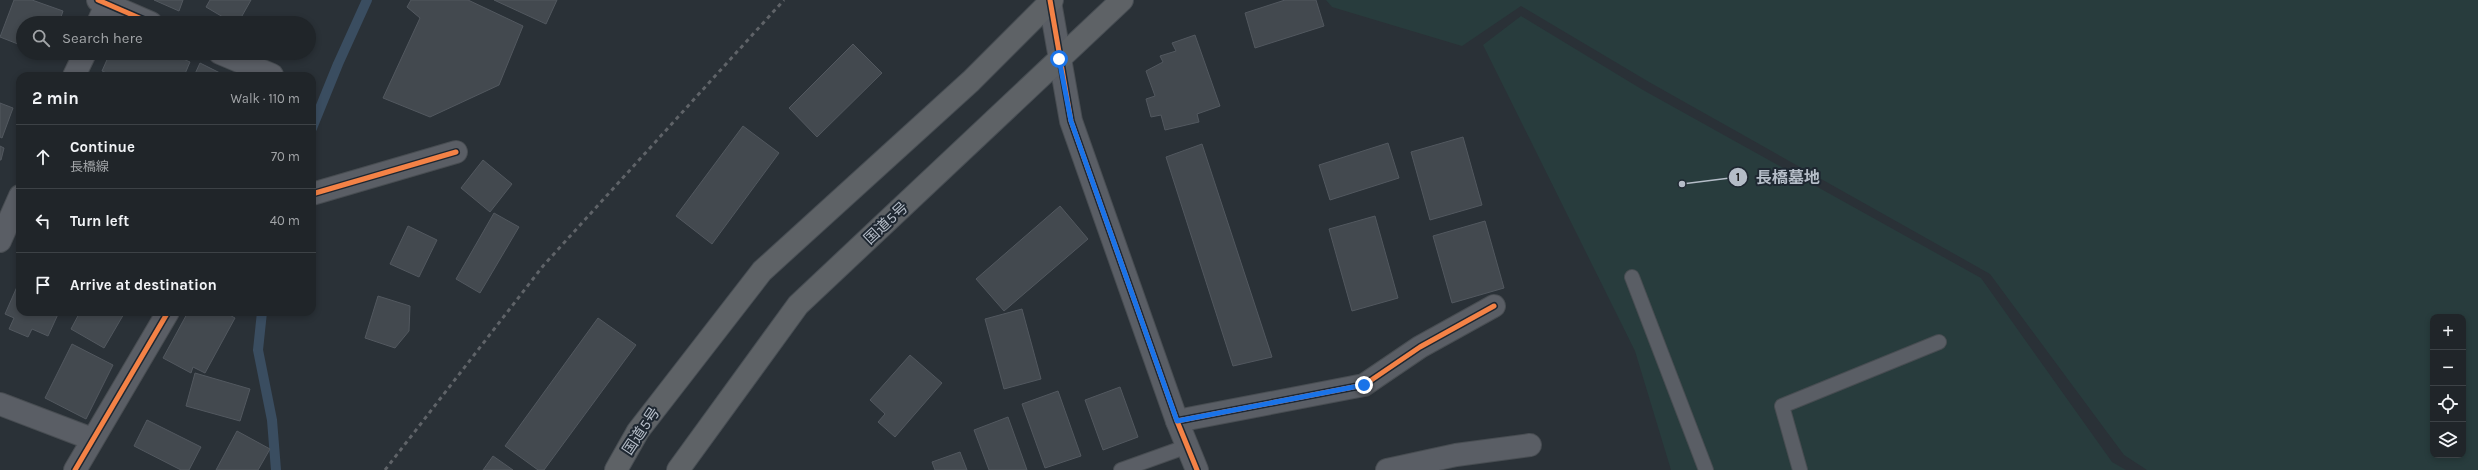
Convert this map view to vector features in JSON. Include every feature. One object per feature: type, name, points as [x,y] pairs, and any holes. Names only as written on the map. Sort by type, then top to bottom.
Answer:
[{"type":"highway","name":"国道5号","points":[[678,470],[798,305],[1122,0]]},
{"type":"highway","name":"国道5号","points":[[616,470],[638,431],[762,270],[970,81],[1051,1]]},
{"type":"street","points":[[1051,1],[1059,59],[1071,121],[1177,421],[1197,470]]},
{"type":"street","points":[[103,7],[130,16]]},
{"type":"street","points":[[76,72],[81,60]]},
{"type":"street","points":[[237,60],[265,72]]},
{"type":"street","points":[[316,193],[456,152]]},
{"type":"street","points":[[0,241],[16,205]]},
{"type":"street","points":[[1177,421],[1364,385],[1420,347],[1494,306]]},
{"type":"street","points":[[75,470],[166,316]]},
{"type":"street","points":[[0,404],[92,439]]},
{"type":"street","points":[[1387,470],[1456,455],[1530,445]]},
{"type":"lane","points":[[1632,277],[1706,470]]},
{"type":"lane","points":[[1800,470],[1782,406],[1939,342]]},
{"type":"lane","points":[[1121,470],[1188,446]]},
{"type":"green space","points":[[1326,0],[2478,0],[2478,470],[2147,470],[2124,455],[1990,274],[1649,82],[1521,6],[1462,46],[1332,7]]},
{"type":"green space","points":[[1521,16],[1643,90],[1981,278],[2112,462],[2126,470],[1671,470],[1635,351],[1483,45]]},
{"type":"building","points":[[14,0],[32,0],[63,11],[61,16],[16,16],[16,43],[0,37]]},
{"type":"building","points":[[154,0],[183,0],[179,11]]},
{"type":"building","points":[[210,0],[251,0],[242,16],[221,16],[206,7]]},
{"type":"building","points":[[411,0],[468,0],[523,26],[499,85],[430,117],[383,98],[420,18],[407,7]]},
{"type":"building","points":[[494,0],[557,0],[546,24]]},
{"type":"building","points":[[1285,0],[1316,0],[1324,26],[1255,48],[1245,13]]},
{"type":"building","points":[[1195,35],[1220,106],[1197,114],[1199,122],[1165,130],[1161,115],[1151,117],[1146,99],[1155,96],[1146,71],[1163,62],[1160,56],[1176,51],[1172,43]]},
{"type":"building","points":[[853,44],[882,73],[817,137],[789,108]]},
{"type":"building","points":[[107,60],[186,60],[190,62],[186,72],[102,71]]},
{"type":"building","points":[[200,63],[218,72],[196,72]]},
{"type":"building","points":[[0,103],[13,108],[2,138],[0,137]]},
{"type":"building","points":[[743,126],[779,153],[712,244],[676,216]]},
{"type":"building","points":[[1463,137],[1482,205],[1430,220],[1411,152]]},
{"type":"building","points":[[1388,143],[1399,178],[1330,200],[1319,165]]},
{"type":"building","points":[[1202,144],[1272,357],[1233,366],[1166,157]]},
{"type":"building","points":[[0,146],[4,148],[1,160],[0,160]]},
{"type":"building","points":[[483,160],[512,184],[490,212],[461,188]]},
{"type":"building","points":[[1060,206],[1088,239],[1004,311],[976,279]]},
{"type":"building","points":[[494,213],[519,227],[480,293],[456,279]]},
{"type":"building","points":[[1375,216],[1398,298],[1352,311],[1329,229]]},
{"type":"building","points":[[1485,221],[1504,288],[1452,303],[1433,236]]},
{"type":"building","points":[[408,226],[437,240],[419,277],[390,264]]},
{"type":"building","points":[[16,289],[16,316],[57,316],[48,336],[32,329],[28,337],[9,329],[14,318],[5,314]]},
{"type":"building","points":[[378,296],[410,306],[409,331],[395,348],[365,338]]},
{"type":"building","points":[[1022,309],[1041,379],[1004,389],[985,319]]},
{"type":"building","points":[[78,316],[123,316],[104,348],[71,329]]},
{"type":"building","points":[[186,316],[231,316],[235,318],[205,373],[193,367],[191,373],[163,358]]},
{"type":"building","points":[[598,318],[636,345],[544,470],[538,470],[505,446]]},
{"type":"building","points":[[72,344],[113,365],[86,419],[45,398]]},
{"type":"building","points":[[910,355],[942,383],[895,437],[878,422],[885,414],[870,400]]},
{"type":"building","points":[[195,373],[250,389],[240,421],[186,406]]},
{"type":"building","points":[[1120,387],[1138,437],[1103,450],[1085,400]]},
{"type":"building","points":[[1058,391],[1081,456],[1045,468],[1022,404]]},
{"type":"building","points":[[1008,417],[1027,470],[989,470],[974,430]]},
{"type":"building","points":[[147,420],[201,447],[189,470],[181,470],[134,446]]},
{"type":"building","points":[[237,431],[270,449],[258,470],[216,470]]},
{"type":"building","points":[[960,452],[967,470],[935,470],[932,462]]},
{"type":"building","points":[[493,456],[513,470],[483,470]]},
{"type":"waterway","points":[[316,118],[338,64],[367,0]]},
{"type":"waterway","points":[[262,316],[258,350],[272,420],[276,470]]},
{"type":"railway","points":[[385,470],[543,266],[784,0]]},
{"type":"cycle path","points":[[98,0],[135,16]]},
{"type":"cycle path","points":[[1050,0],[1071,121],[1177,421],[1197,470]]},
{"type":"cycle path","points":[[316,193],[456,152]]},
{"type":"cycle path","points":[[1177,421],[1364,385],[1420,347],[1494,306]]},
{"type":"cycle path","points":[[75,470],[166,316]]},
{"type":"place","name":"長橋墓地","points":[[1682,184]]},
{"type":"route","points":[[1059,59],[1071,121],[1177,421],[1364,385]]}]
